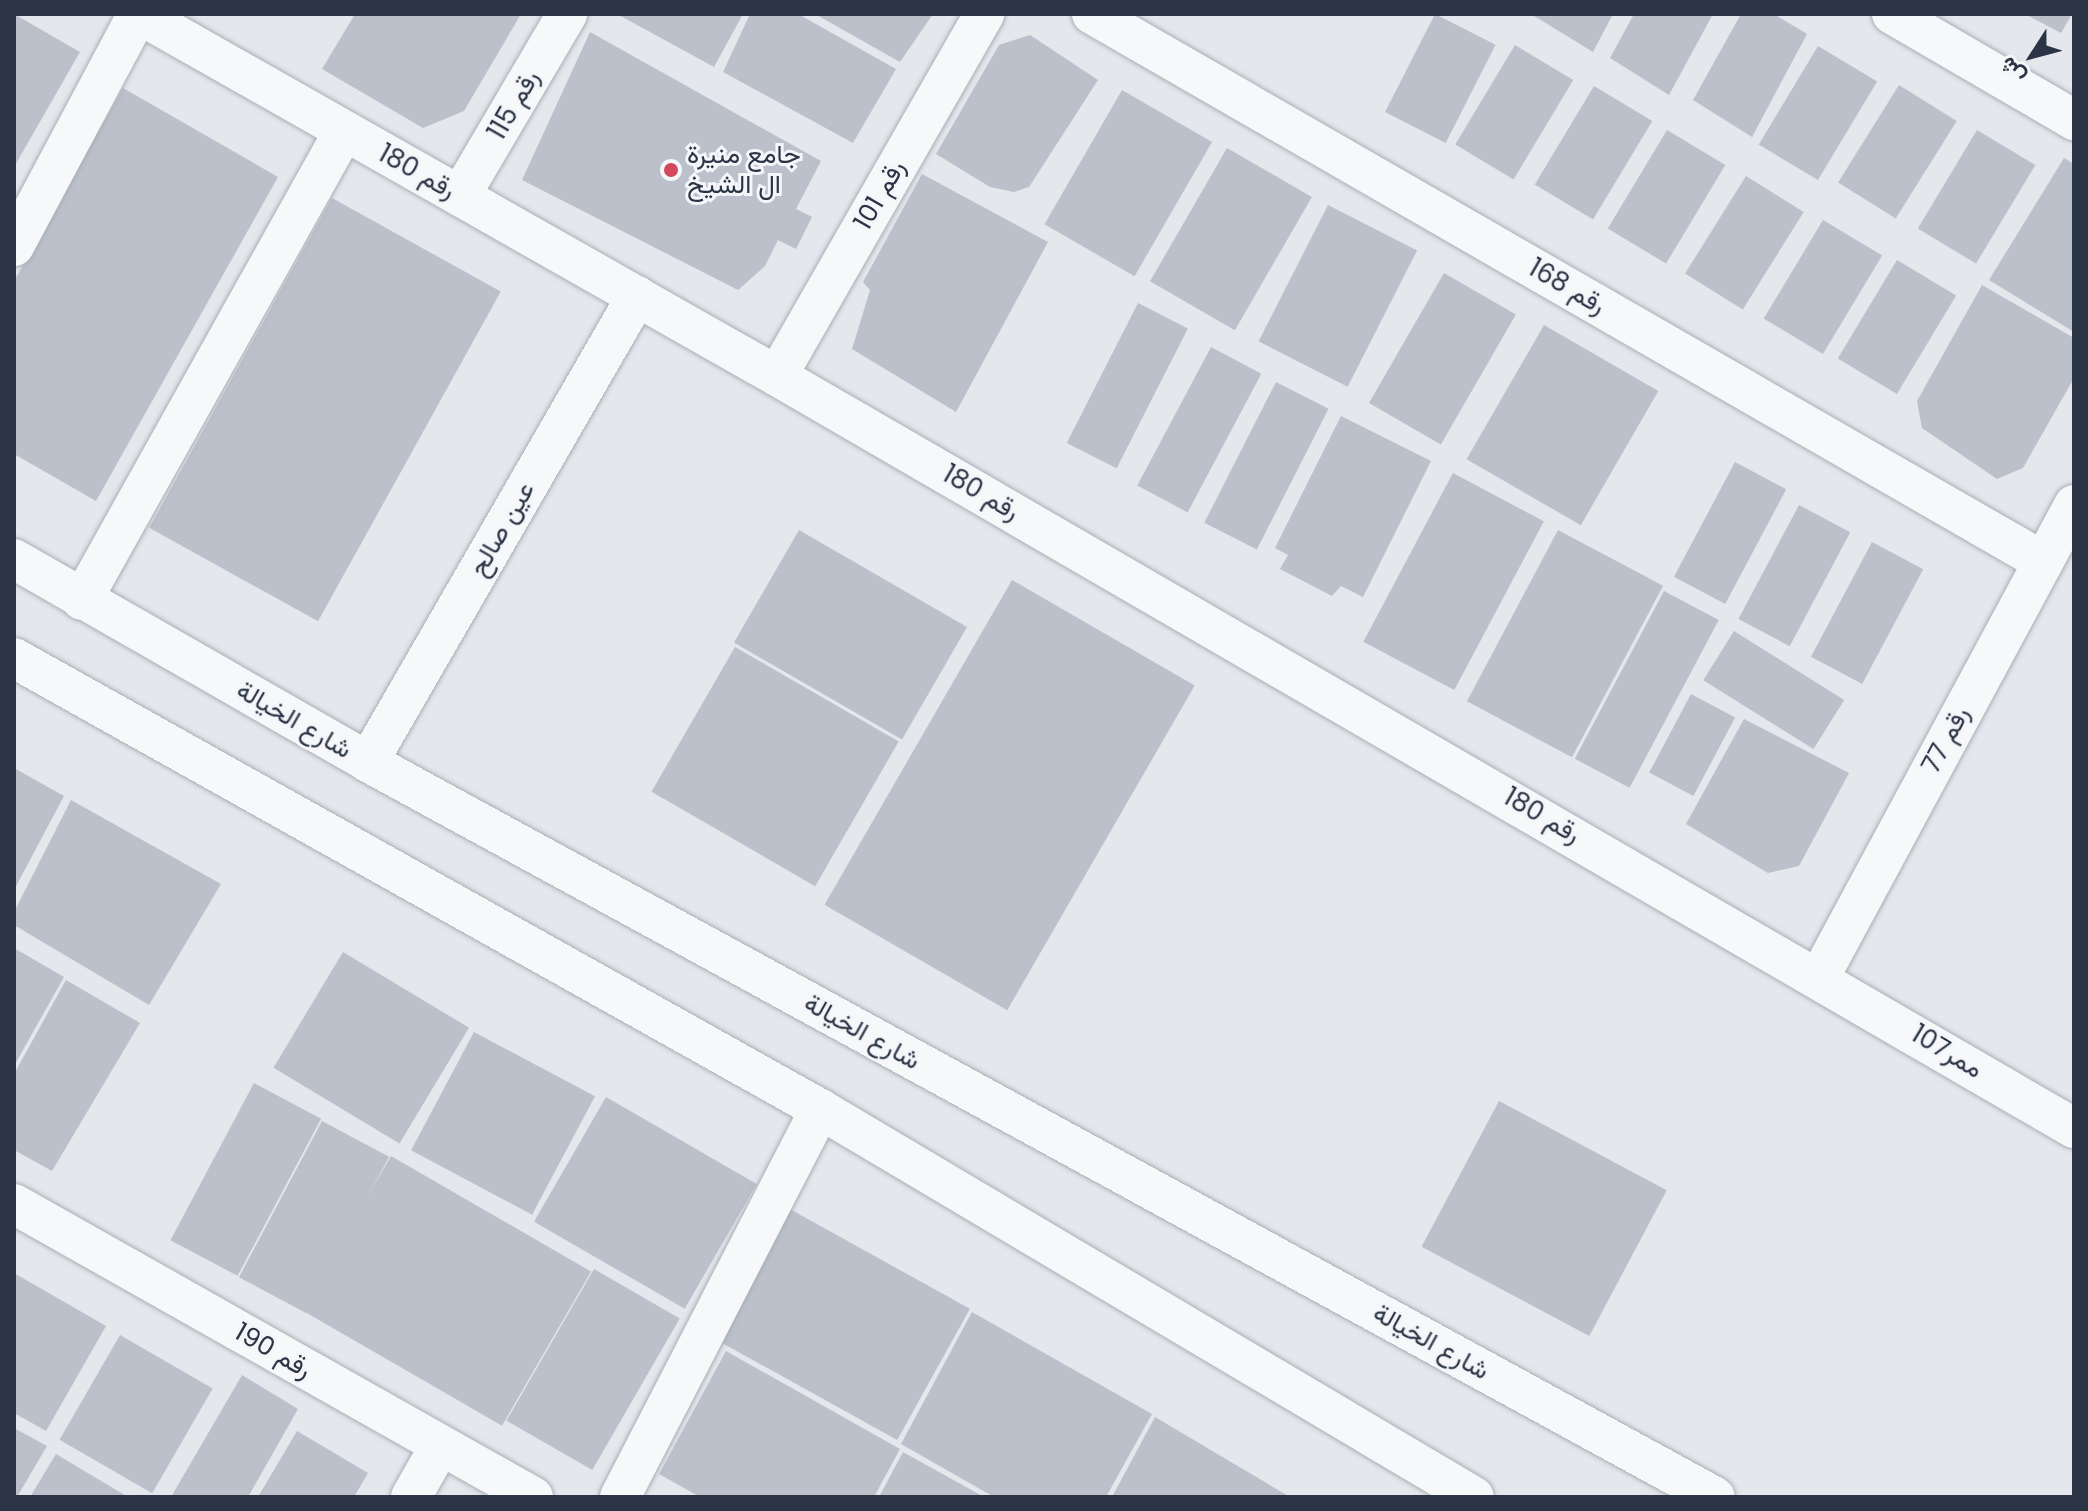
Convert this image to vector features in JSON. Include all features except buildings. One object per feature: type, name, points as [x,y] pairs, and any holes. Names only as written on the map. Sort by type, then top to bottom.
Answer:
[{"type":"street","name":"رقم 180","points":[[138,14],[777,376],[1820,976]]},
{"type":"street","points":[[14,246],[138,14]]},
{"type":"street","name":"رقم 115","points":[[460,196],[567,14]]},
{"type":"street","name":"رقم 101","points":[[777,376],[984,14]]},
{"type":"street","name":"رقم 168","points":[[1092,14],[2042,561]]},
{"type":"street","points":[[1892,14],[2074,120]]},
{"type":"street","points":[[82,600],[344,131]]},
{"type":"street","name":"عين صالح","points":[[368,762],[637,296]]},
{"type":"street","name":"رقم 77","points":[[1820,976],[2074,505]]},
{"type":"street","name":"شارع الخيالة","points":[[14,559],[368,762],[1715,1497]]},
{"type":"street","points":[[14,658],[820,1109],[1474,1497]]},
{"type":"street","name":"ممر107","points":[[1820,976],[2074,1128]]},
{"type":"street","points":[[620,1497],[820,1109]]},
{"type":"street","name":"رقم 190","points":[[14,1204],[533,1497]]},
{"type":"street","points":[[411,1497],[440,1446]]},
{"type":"place","name":"جامع منيرة ال الشيخ","points":[[671,170]]}]
